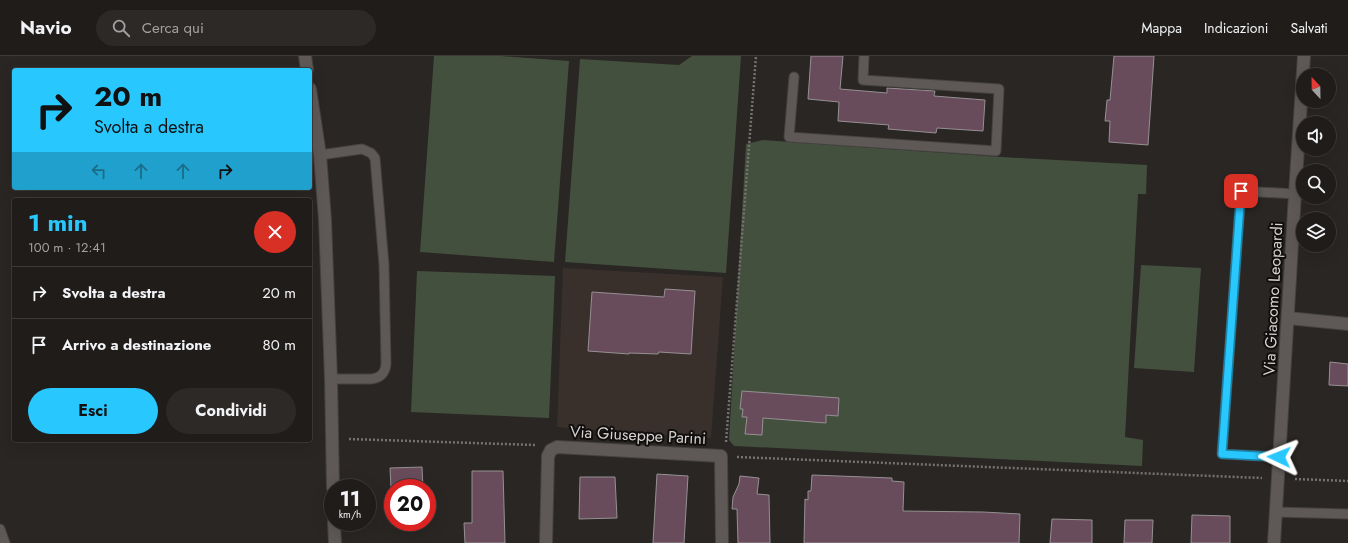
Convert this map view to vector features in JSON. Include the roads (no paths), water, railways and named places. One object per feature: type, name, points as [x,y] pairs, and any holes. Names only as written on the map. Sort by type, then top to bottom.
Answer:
[{"type":"street","points":[[305,56],[307,68]]},
{"type":"street","name":"Via Giacomo Leopardi","points":[[1274,543],[1304,56]]},
{"type":"street","points":[[312,102],[320,155],[325,220],[334,479]]},
{"type":"street","points":[[1288,318],[1348,324]]},
{"type":"street","name":"Via Giuseppe Parini","points":[[546,543],[548,456],[550,450],[557,447],[721,456],[722,543]]},
{"type":"street","points":[[334,531],[335,543]]},
{"type":"lane","points":[[794,77],[789,137],[996,151],[999,89],[863,80],[864,56]]},
{"type":"lane","points":[[320,155],[362,149],[371,153],[375,158],[384,265],[386,364],[384,372],[377,379],[331,379]]},
{"type":"lane","points":[[1279,457],[1222,454],[1241,191],[1295,194]]},
{"type":"lane","points":[[1276,512],[1348,514]]},
{"type":"lane","points":[[0,529],[5,543]]}]
